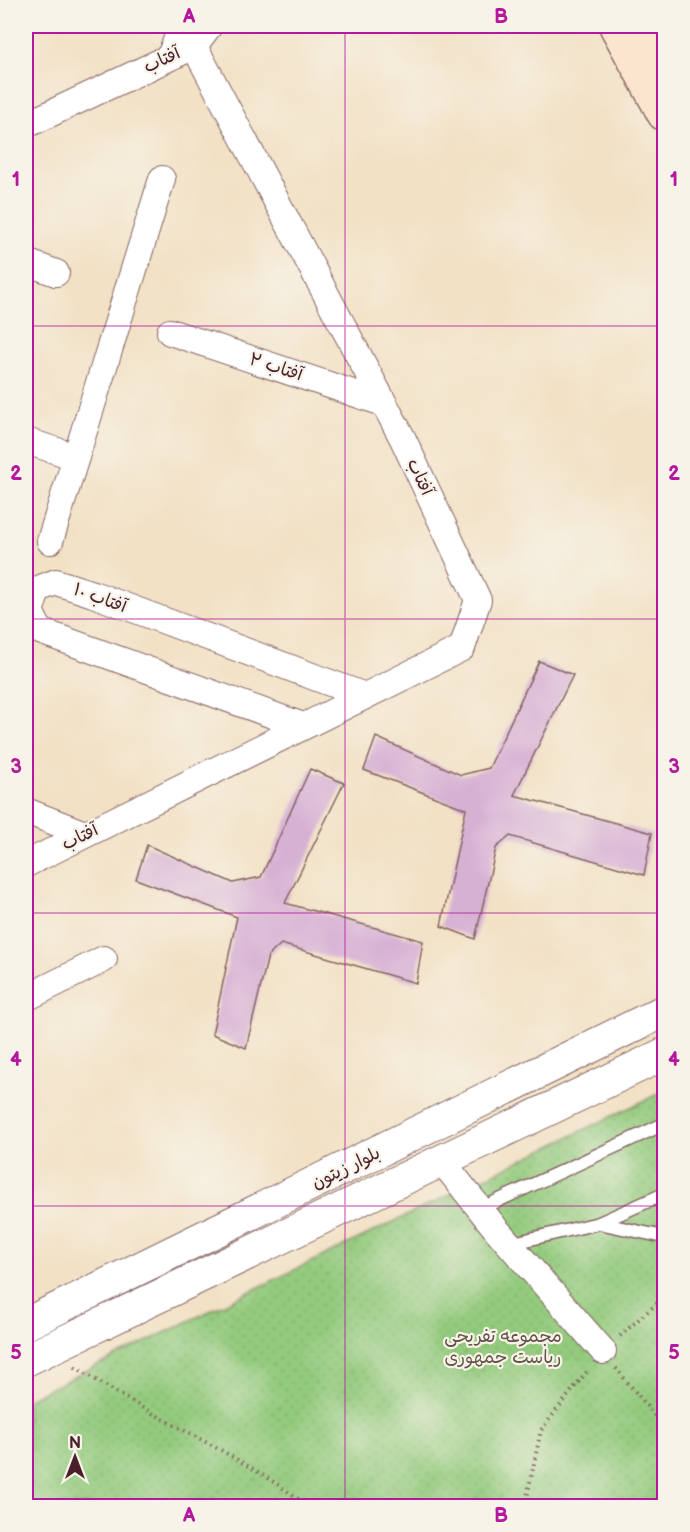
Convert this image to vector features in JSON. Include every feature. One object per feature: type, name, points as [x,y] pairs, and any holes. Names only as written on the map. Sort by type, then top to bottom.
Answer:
[{"type":"main road","points":[[616,26],[664,114]]},
{"type":"main road","points":[[650,26],[664,52]]},
{"type":"street","name":"آفتاب","points":[[26,124],[170,56],[195,32],[383,403],[478,600],[462,648],[26,864]]},
{"type":"street","points":[[50,541],[162,179]]},
{"type":"street","points":[[26,262],[56,273]]},
{"type":"street","name":"آفتاب ۲","points":[[170,332],[383,403]]},
{"type":"street","points":[[26,441],[76,457]]},
{"type":"street","name":"آفتاب ۱۰","points":[[303,726],[40,631],[30,610],[38,589],[56,582],[93,594],[365,696]]},
{"type":"street","points":[[26,811],[85,834]]},
{"type":"street","points":[[26,998],[104,959]]},
{"type":"street","name":"بلوار زیتون","points":[[26,1324],[664,1011]]},
{"type":"street","name":"بلوار زیتون","points":[[36,1355],[664,1054]]},
{"type":"street","points":[[441,1160],[509,1244],[603,1351]]},
{"type":"street","points":[[219,1231],[234,1259]]},
{"type":"lane","points":[[480,1209],[664,1124]]},
{"type":"lane","points":[[509,1244],[599,1223],[664,1194]]},
{"type":"lane","points":[[599,1223],[664,1237]]},
{"type":"path","points":[[525,1506],[541,1430],[603,1351],[664,1297]]},
{"type":"path","points":[[603,1351],[664,1427]]},
{"type":"path","points":[[36,1355],[219,1447],[280,1485],[308,1506]]},
{"type":"green space","name":"مجموعه تفریحی ریاست جمهوری","points":[[664,1091],[664,1506],[26,1506],[26,1400]]},
{"type":"building","points":[[539,661],[573,675],[514,795],[652,833],[644,875],[510,836],[496,848],[475,939],[441,926],[466,809],[364,770],[376,737],[461,775],[489,768]]},
{"type":"building","points":[[310,769],[344,783],[285,903],[423,941],[416,983],[281,944],[268,956],[246,1048],[212,1034],[237,917],[136,879],[147,845],[233,883],[261,877]]}]
